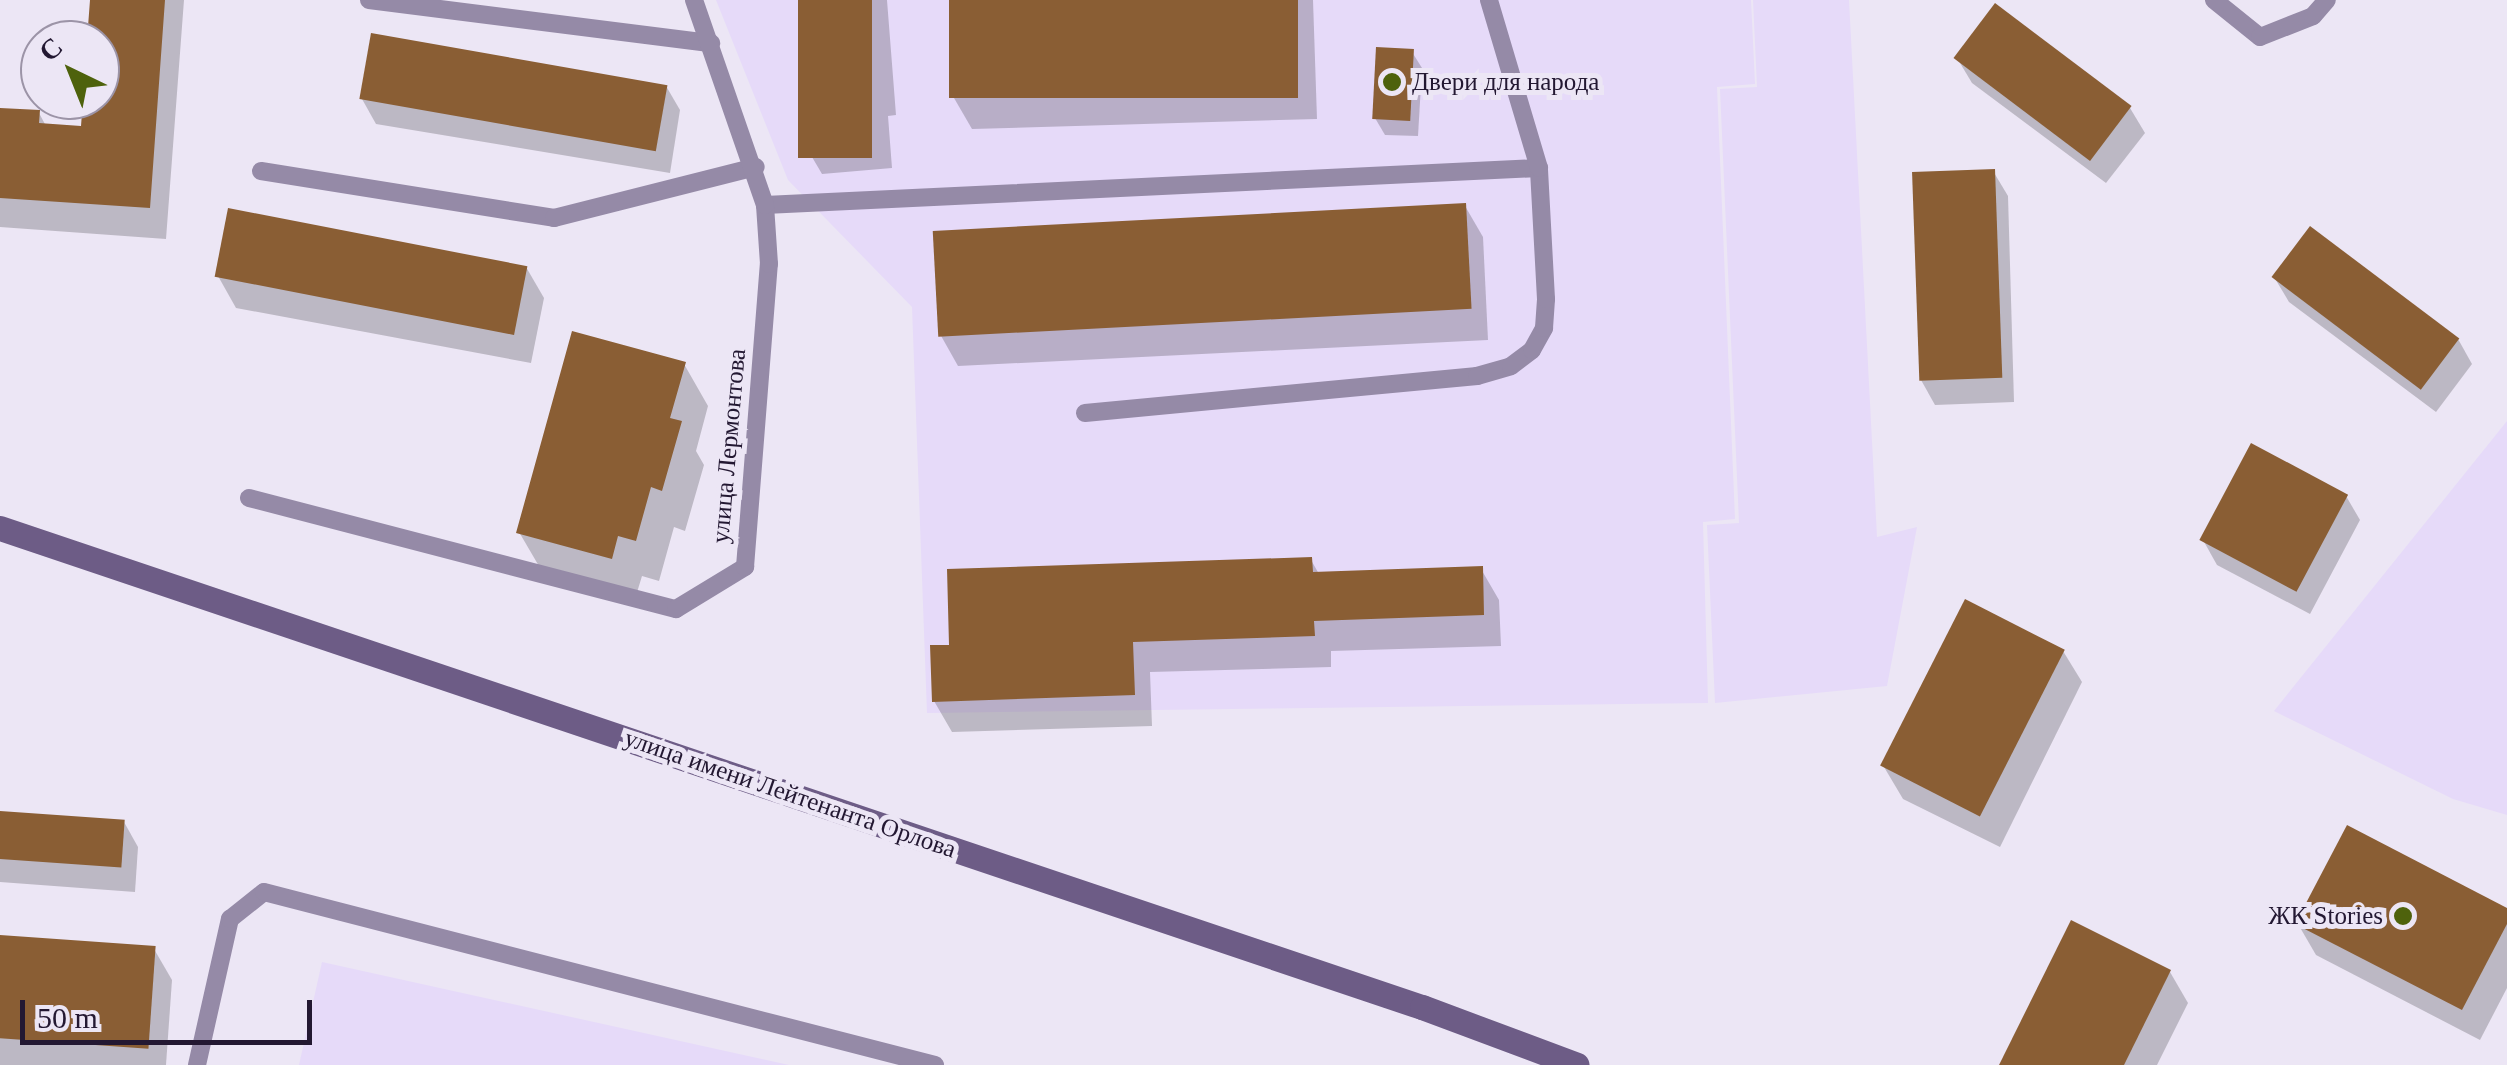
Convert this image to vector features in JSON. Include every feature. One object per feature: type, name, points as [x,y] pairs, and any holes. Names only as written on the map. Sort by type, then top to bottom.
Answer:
[{"type":"main road","name":"улица имени Лейтенанта Орлова","points":[[0,528],[1422,1007],[1577,1065]]},
{"type":"lane","points":[[369,0],[711,43]]},
{"type":"lane","name":"улица Лермонтова","points":[[249,498],[676,609],[744,567],[769,264],[765,205],[756,168],[694,0]]},
{"type":"lane","points":[[1085,413],[1477,376],[1511,366],[1532,350],[1544,328],[1538,168],[1489,0]]},
{"type":"lane","points":[[2214,0],[2260,37],[2314,16],[2327,0]]},
{"type":"lane","points":[[261,171],[554,218],[756,168]]},
{"type":"lane","points":[[765,205],[1538,168]]},
{"type":"lane","points":[[197,1065],[230,920],[264,892],[935,1065]]},
{"type":"shaded area","points":[[716,0],[1751,0],[1755,84],[1717,87],[1735,519],[1703,522],[1708,703],[927,713],[912,307],[788,180]]},
{"type":"shaded area","points":[[1753,0],[1849,0],[1877,537],[1917,527],[1887,686],[1715,703],[1707,525],[1739,523],[1720,89],[1757,87]]},
{"type":"shaded area","points":[[2507,421],[2507,815],[2453,799],[2274,711]]},
{"type":"shaded area","points":[[322,962],[789,1065],[299,1065]]},
{"type":"building","points":[[90,0],[165,0],[150,208],[0,198],[0,108],[20,109],[20,120],[39,123],[81,126],[81,120],[120,120],[120,20],[88,20]]},
{"type":"building","points":[[798,0],[872,0],[872,158],[798,158]]},
{"type":"building","points":[[949,0],[1298,0],[1298,98],[949,98]]},
{"type":"building","points":[[1995,3],[2132,106],[2090,161],[1953,58]]},
{"type":"building","points":[[371,33],[667,85],[656,151],[359,99]]},
{"type":"building","points":[[1376,47],[1414,49],[1410,121],[1372,119]]},
{"type":"building","points":[[1995,169],[2002,378],[1919,381],[1912,172]]},
{"type":"building","points":[[1466,203],[1472,309],[938,337],[933,231]]},
{"type":"building","points":[[228,208],[527,266],[514,335],[215,277]]},
{"type":"building","points":[[2310,226],[2459,339],[2421,390],[2271,277]]},
{"type":"building","points":[[572,331],[686,362],[670,418],[682,421],[662,491],[651,487],[636,541],[618,536],[612,559],[516,533]]},
{"type":"building","points":[[2251,443],[2348,495],[2296,592],[2199,540]]},
{"type":"building","points":[[1312,557],[1313,572],[1483,566],[1484,615],[1314,621],[1315,636],[1133,642],[1135,695],[932,702],[930,645],[949,645],[947,569]]},
{"type":"building","points":[[1965,599],[2065,650],[1980,816],[1880,766]]},
{"type":"building","points":[[0,811],[125,820],[121,868],[0,859]]},
{"type":"building","name":"ЖК Stories","points":[[2347,825],[2507,908],[2507,924],[2462,1010],[2295,924]]},
{"type":"building","points":[[2071,920],[2171,970],[2124,1065],[1999,1065]]},
{"type":"building","points":[[0,935],[156,946],[148,1049],[0,1038]]},
{"type":"place","name":"Двери для народа","points":[[1392,82]]},
{"type":"place","name":"ЖК Stories","points":[[2403,916]]}]
